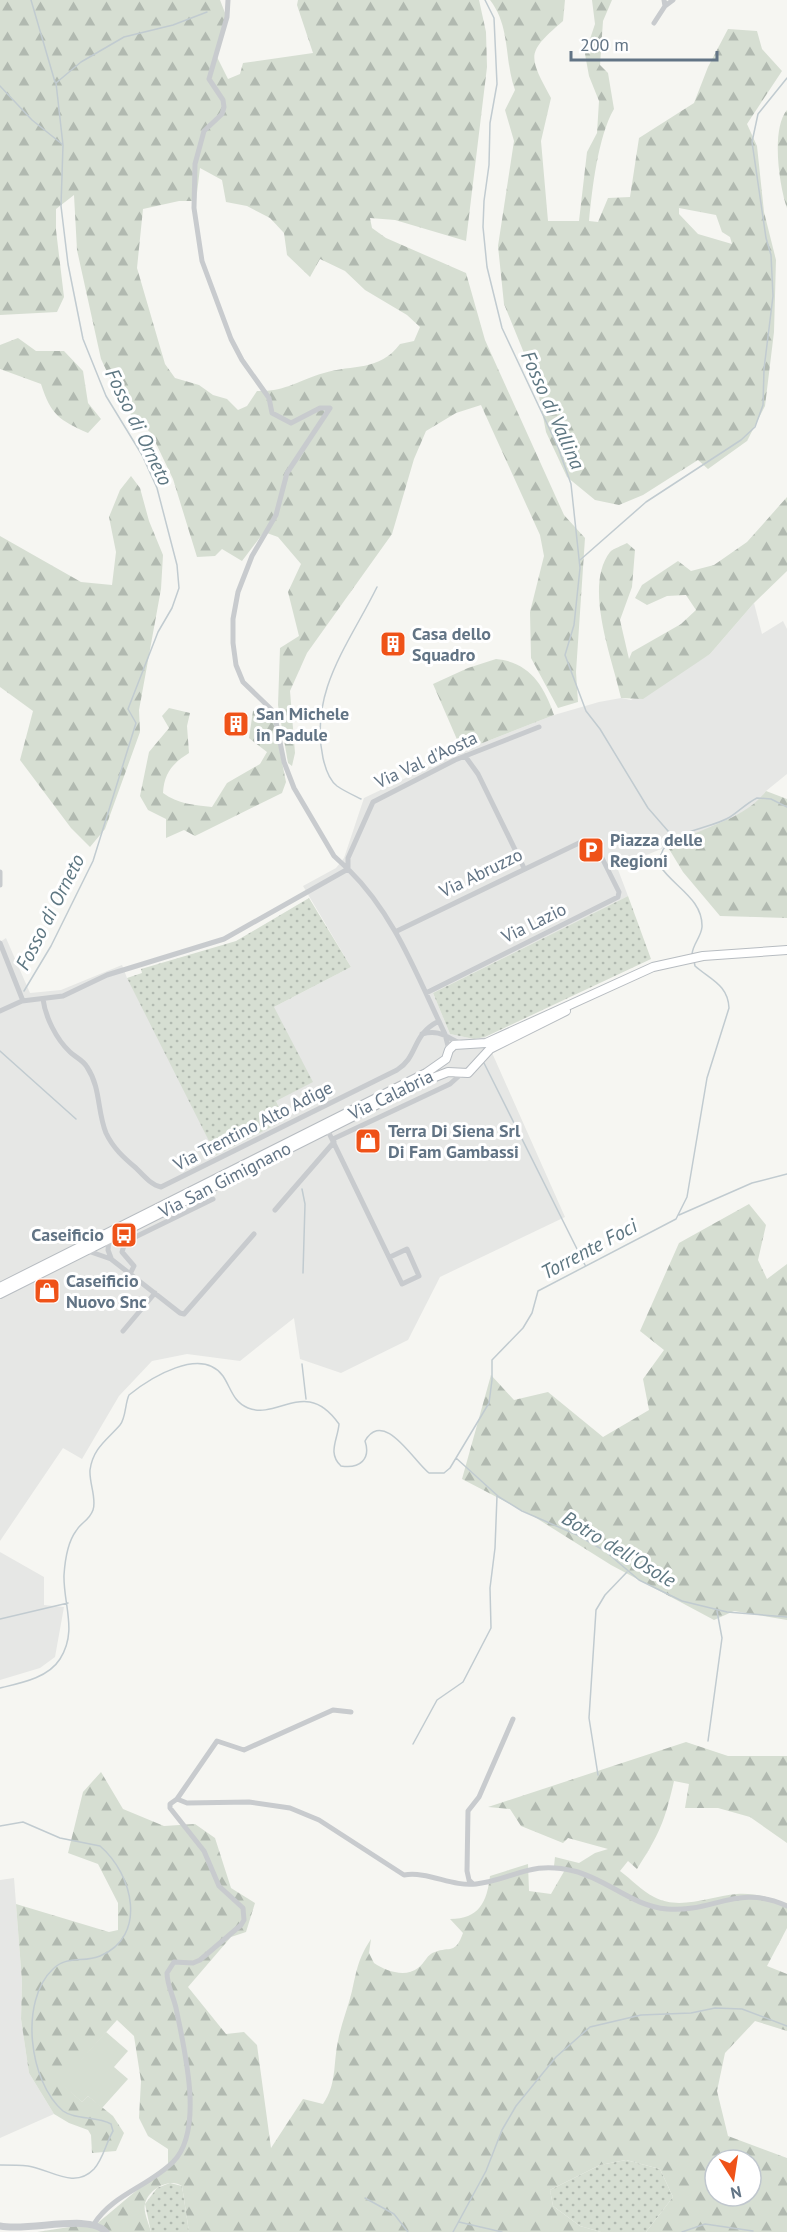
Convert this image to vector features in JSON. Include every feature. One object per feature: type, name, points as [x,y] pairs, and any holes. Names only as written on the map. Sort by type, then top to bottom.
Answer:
[{"type":"main road","points":[[628,978],[490,1049],[476,1062],[471,1071],[460,1075],[452,1072],[446,1059],[449,1050],[465,1045],[490,1042],[628,978],[681,959],[787,950]]},
{"type":"main road","points":[[465,1045],[476,1054],[476,1062]]},
{"type":"main road","name":"Via San Gimignano","points":[[0,1287],[426,1073],[446,1059]]},
{"type":"main road","name":"Via San Gimignano","points":[[0,1294],[429,1078],[452,1072]]},
{"type":"street","points":[[228,0],[227,17],[209,79],[224,107],[222,114],[204,130],[197,152],[194,208],[202,261],[236,350],[269,398],[272,413],[285,422],[297,421],[327,406],[330,411],[312,433],[287,473],[276,515],[245,574],[233,619],[236,665],[243,682],[274,712],[288,775],[332,853],[368,890],[397,931],[445,1034],[449,1050]]},
{"type":"street","points":[[654,23],[665,3],[673,0]]},
{"type":"street","name":"Via Val d'Aosta","points":[[348,869],[348,858],[371,803],[465,756],[539,727]]},
{"type":"street","points":[[465,756],[476,770],[524,868]]},
{"type":"street","name":"Via Lazio","points":[[426,993],[618,898],[619,892],[595,842],[579,843]]},
{"type":"street","name":"Via Abruzzo","points":[[397,931],[579,843]]},
{"type":"street","points":[[0,1011],[23,1000],[66,995],[105,976],[224,939],[348,869]]},
{"type":"street","points":[[0,872],[0,885]]},
{"type":"street","points":[[0,943],[23,1000]]},
{"type":"street","name":"Via Trentino Alto Adige","points":[[43,999],[45,1013],[59,1037],[69,1051],[86,1065],[94,1079],[104,1127],[112,1143],[152,1182],[162,1187],[396,1070],[409,1059],[421,1035],[440,1023]]},
{"type":"street","points":[[430,1029],[434,1011]]},
{"type":"street","name":"Via Trentino Alto Adige","points":[[430,1029],[445,1034]]},
{"type":"street","points":[[445,1034],[465,1045]]},
{"type":"street","name":"Via Calabria","points":[[275,1210],[334,1141],[450,1084],[460,1075]]},
{"type":"street","points":[[327,1129],[402,1284],[419,1276],[407,1249],[390,1257]]},
{"type":"street","points":[[130,1274],[134,1266],[122,1252],[125,1242],[213,1199]]},
{"type":"street","points":[[87,1250],[111,1259],[180,1313],[186,1313],[254,1234]]},
{"type":"street","points":[[109,1239],[108,1251],[111,1259]]},
{"type":"street","points":[[123,1331],[155,1293]]},
{"type":"street","points":[[94,2224],[126,2194],[172,2163],[183,2149],[189,2128],[186,2066],[167,1972],[174,1962],[193,1964],[200,1960],[219,1941],[237,1930],[244,1920],[243,1908],[219,1886],[204,1851],[170,1808],[170,1804],[177,1799],[217,1741],[244,1750],[333,1710],[351,1712]]},
{"type":"street","points":[[474,1885],[469,1880],[467,1871],[468,1812],[479,1797],[513,1719]]},
{"type":"street","points":[[177,1799],[187,1803],[249,1802],[290,1808],[319,1820],[404,1875],[414,1874],[474,1885],[541,1866],[579,1872],[651,1907],[694,1909],[736,1897],[753,1897],[787,1906]]},
{"type":"street","points":[[0,2226],[24,2229],[78,2223],[94,2224],[106,2232]]},
{"type":"shaded area","points":[[754,603],[762,634],[783,621],[787,629],[787,774],[766,791],[757,803],[725,823],[617,867],[628,896],[433,993],[450,1034],[474,1039],[485,1037],[565,1217],[440,1277],[408,1340],[341,1373],[300,1359],[294,1318],[240,1361],[187,1354],[152,1361],[119,1396],[82,1459],[63,1448],[0,1541],[0,942],[6,938],[30,993],[61,990],[122,965],[127,978],[285,1119],[276,1101],[274,1007],[351,967],[303,886],[336,868],[344,858],[364,798],[462,751],[554,715],[599,702],[621,698],[631,700],[710,654]]},
{"type":"shaded area","points":[[0,1552],[44,1577],[44,1605],[64,1607],[55,1657],[40,1668],[0,1680]]},
{"type":"shaded area","points":[[14,1878],[22,1982],[21,2019],[29,2073],[54,2114],[0,2138],[0,1880]]},
{"type":"green space","points":[[0,0],[220,0],[227,18],[216,55],[228,79],[240,74],[243,63],[313,53],[297,5],[298,0],[479,0],[486,32],[487,67],[466,241],[395,220],[370,218],[372,228],[386,238],[466,273],[485,340],[564,515],[585,538],[576,672],[578,702],[558,708],[531,658],[530,612],[544,556],[540,535],[481,405],[456,413],[426,431],[414,459],[392,534],[307,653],[290,691],[295,753],[292,766],[288,763],[278,705],[280,648],[299,636],[288,592],[301,564],[278,537],[264,532],[242,561],[222,549],[215,556],[197,557],[173,479],[151,433],[124,408],[101,359],[77,250],[74,195],[56,209],[56,230],[64,297],[57,312],[0,315]],"holes":[[[200,168],[222,180],[226,202],[247,206],[270,218],[284,233],[287,255],[310,277],[320,259],[345,271],[365,290],[407,315],[420,327],[414,341],[400,344],[383,359],[365,366],[335,370],[276,390],[257,391],[247,406],[238,410],[227,399],[213,395],[199,385],[175,378],[165,364],[137,268],[143,209],[179,201],[196,201]]]},
{"type":"green space","points":[[490,0],[565,0],[563,21],[542,40],[534,55],[538,72],[551,98],[541,141],[548,221],[579,221],[587,152],[597,133],[599,101],[589,76],[585,54],[595,24],[592,0],[612,0],[603,21],[600,65],[608,73],[614,109],[608,120],[600,148],[589,221],[598,222],[608,198],[630,197],[639,138],[694,103],[708,67],[728,29],[757,31],[762,49],[782,71],[747,124],[757,146],[764,212],[776,260],[774,332],[765,406],[747,441],[708,469],[698,460],[643,495],[619,505],[595,500],[567,477],[546,432],[537,385],[504,304],[498,246],[514,141],[505,110],[515,90],[504,32],[497,10]],"holes":[[[679,208],[716,215],[722,232],[730,237],[732,244],[698,234],[679,214]]]},
{"type":"green space","points":[[787,110],[787,208],[779,172],[778,143],[782,119]]},
{"type":"green space","points":[[18,338],[36,351],[64,351],[83,371],[88,403],[101,419],[88,433],[57,415],[48,403],[41,384],[0,369],[0,345]]},
{"type":"green space","points":[[131,476],[140,488],[149,521],[163,555],[161,589],[139,710],[140,732],[105,829],[90,847],[71,828],[20,760],[33,711],[0,687],[0,536],[81,582],[112,585],[116,552],[109,517],[120,490]]},
{"type":"green space","points":[[787,497],[787,571],[754,603],[710,654],[643,699],[621,698],[602,624],[600,604],[599,584],[602,567],[610,552],[627,543],[635,550],[632,587],[620,620],[629,659],[632,652],[681,624],[696,610],[686,595],[667,596],[647,605],[635,598],[642,585],[678,561],[691,571],[714,565],[747,542]]},
{"type":"green space","points":[[496,659],[518,665],[534,677],[545,694],[554,715],[462,751],[433,684],[468,668]]},
{"type":"green space","points":[[169,708],[190,713],[187,726],[189,753],[170,769],[163,793],[180,802],[212,807],[227,783],[260,764],[267,752],[249,738],[253,711],[265,708],[273,717],[286,782],[282,793],[195,836],[184,830],[166,838],[166,819],[148,810],[140,796],[149,752],[169,728],[162,716]]},
{"type":"green space","points":[[766,791],[787,799],[787,918],[720,916],[683,872],[669,849],[693,834],[745,810]]},
{"type":"green space","points":[[628,896],[651,959],[485,1037],[474,1039],[450,1034],[433,993]]},
{"type":"green space","points":[[309,898],[351,967],[274,1007],[313,1082],[276,1101],[285,1120],[216,1155],[127,978],[142,973],[141,969],[236,941]]},
{"type":"green space","points":[[749,1204],[766,1225],[758,1260],[767,1279],[787,1264],[787,1620],[734,1611],[714,1620],[611,1565],[533,1516],[462,1479],[491,1375],[514,1400],[548,1392],[603,1437],[649,1410],[643,1379],[664,1350],[640,1331],[679,1243]]},
{"type":"green space","points":[[686,1742],[728,1756],[787,1756],[787,1843],[750,1817],[718,1808],[685,1808],[689,1784],[674,1781],[668,1807],[645,1857],[637,1869],[628,1861],[620,1871],[645,1892],[664,1901],[685,1903],[727,1895],[750,1894],[787,1905],[787,1928],[767,1966],[787,1974],[787,2031],[755,2021],[725,2053],[717,2091],[728,2136],[760,2148],[703,2148],[703,2208],[763,2208],[763,2149],[787,2158],[787,2232],[646,2232],[673,2197],[660,2169],[626,2160],[600,2165],[550,2190],[553,2206],[580,2226],[601,2232],[189,2232],[182,2186],[172,2183],[155,2189],[147,2199],[145,2211],[151,2232],[37,2232],[76,2226],[93,2227],[168,2164],[168,2149],[148,2136],[139,2118],[141,2081],[134,2036],[117,2020],[61,2083],[82,2102],[88,2096],[113,2116],[124,2133],[116,2151],[92,2153],[91,2135],[88,2130],[54,2114],[29,2073],[21,2019],[22,1982],[16,1904],[109,1932],[118,1930],[118,1903],[98,1864],[68,1853],[83,1792],[101,1772],[123,1809],[164,1826],[195,1824],[215,1838],[231,1888],[255,1903],[246,1932],[231,1937],[188,1987],[226,2034],[244,2032],[257,2045],[271,2148],[303,2099],[323,2104],[331,2089],[339,2035],[363,1952],[371,1939],[369,1953],[374,1963],[396,1972],[413,1971],[432,1953],[455,1947],[463,1933],[450,1919],[468,1916],[480,1907],[487,1894],[490,1876],[528,1864],[529,1891],[551,1894],[566,1868],[554,1866],[555,1857],[579,1863],[595,1853],[608,1849],[568,1838],[563,1843],[521,1826],[510,1809],[488,1807]]},
{"type":"green space","points":[[106,2032],[128,2051],[114,2067],[128,2079],[102,2108],[88,2096],[82,2102],[60,2083]]},
{"type":"green space","points":[[626,2160],[660,2169],[673,2197],[646,2232],[601,2232],[580,2226],[553,2206],[550,2190],[600,2165]]},
{"type":"green space","points":[[170,2183],[182,2186],[189,2232],[151,2232],[145,2204],[157,2188]]},
{"type":"waterway","points":[[31,0],[55,82]]},
{"type":"waterway","name":"Fosso di Vallina","points":[[485,0],[494,18],[497,84],[490,123],[489,165],[484,201],[483,227],[487,267],[502,328],[558,447],[571,484],[580,568],[574,625],[565,655],[586,711],[600,729],[648,808],[668,831],[676,836]]},
{"type":"waterway","name":"Fosso di Orneto","points":[[24,991],[51,946],[93,861],[136,723],[128,709],[158,632],[172,608],[179,588],[177,565],[157,488],[142,455],[106,396],[83,339],[68,264],[61,206],[63,145],[56,83],[81,62],[124,37],[173,25],[207,12]]},
{"type":"waterway","points":[[580,560],[646,502],[741,440],[755,427],[763,405],[764,369],[773,296],[771,255],[766,238],[752,142],[758,114],[787,78]]},
{"type":"waterway","points":[[0,86],[32,120],[62,144]]},
{"type":"waterway","points":[[361,799],[337,786],[332,780],[323,758],[320,734],[322,711],[334,669],[377,587]]},
{"type":"waterway","name":"Torrente Foci","points":[[692,954],[702,927],[701,917],[693,901],[660,866],[661,854],[666,845],[685,833],[721,822],[757,798],[771,799],[787,807]]},
{"type":"waterway","name":"Torrente Foci","points":[[0,1688],[25,1682],[41,1675],[49,1671],[60,1659],[65,1649],[69,1628],[64,1586],[66,1558],[73,1536],[93,1510],[90,1470],[94,1456],[122,1422],[129,1395],[162,1374],[189,1364],[202,1364],[214,1368],[223,1376],[239,1402],[248,1408],[259,1410],[304,1401],[315,1403],[327,1410],[339,1424],[334,1451],[341,1466],[359,1464],[365,1458],[365,1441],[373,1432],[381,1431],[398,1440],[429,1473],[444,1473],[450,1468],[489,1403],[492,1360],[523,1328],[532,1313],[538,1291],[676,1219],[687,1197],[707,1078],[729,1008],[722,988],[695,966],[694,961]]},
{"type":"waterway","points":[[0,1051],[76,1119]]},
{"type":"waterway","points":[[484,1063],[585,1265]]},
{"type":"waterway","points":[[679,1215],[752,1183],[787,1174]]},
{"type":"waterway","points":[[302,1189],[305,1204],[303,1273]]},
{"type":"waterway","points":[[302,1364],[306,1399]]},
{"type":"waterway","name":"Botro dell'Osole","points":[[456,1458],[499,1497],[522,1511],[577,1535],[605,1551],[639,1580],[682,1601],[727,1612],[787,1617]]},
{"type":"waterway","points":[[413,1744],[437,1700],[463,1682],[491,1628],[490,1588],[495,1548],[497,1496]]},
{"type":"waterway","points":[[598,1775],[589,1718],[596,1610],[605,1595],[627,1572]]},
{"type":"waterway","points":[[0,1619],[68,1603]]},
{"type":"waterway","points":[[708,1741],[722,1638],[717,1611]]},
{"type":"waterway","name":"Torrente Foci","points":[[0,1826],[23,1822],[60,1838],[100,1846],[121,1872],[130,1904],[130,1920],[125,1934],[115,1947],[100,1956],[64,1962],[53,1969],[42,1983],[35,2001],[32,2020],[32,2041],[36,2062],[51,2098],[68,2114],[111,2124],[113,2131],[100,2161],[94,2169],[78,2178],[70,2178],[28,2166],[0,2165]]},
{"type":"waterway","points":[[453,2232],[486,2171],[502,2130],[516,2106],[556,2057],[590,2027],[641,2015],[691,2013],[715,2008],[742,2009],[787,2026]]},
{"type":"waterway","points":[[365,2198],[394,2214],[408,2232]]},
{"type":"waterway","points":[[459,2222],[502,2232]]},
{"type":"waterway","points":[[682,2232],[705,2224],[753,2231]]},
{"type":"place","name":"Casa dello Squadro","points":[[393,644]]},
{"type":"place","name":"San Michele in Padule","points":[[236,724]]},
{"type":"place","name":"Piazza delle Regioni","points":[[591,850]]},
{"type":"place","name":"Terra Di Siena Srl Di Fam Gambassi","points":[[368,1141]]},
{"type":"place","name":"Caseificio","points":[[124,1235]]},
{"type":"place","name":"Caseificio Nuovo Snc","points":[[47,1291]]}]
